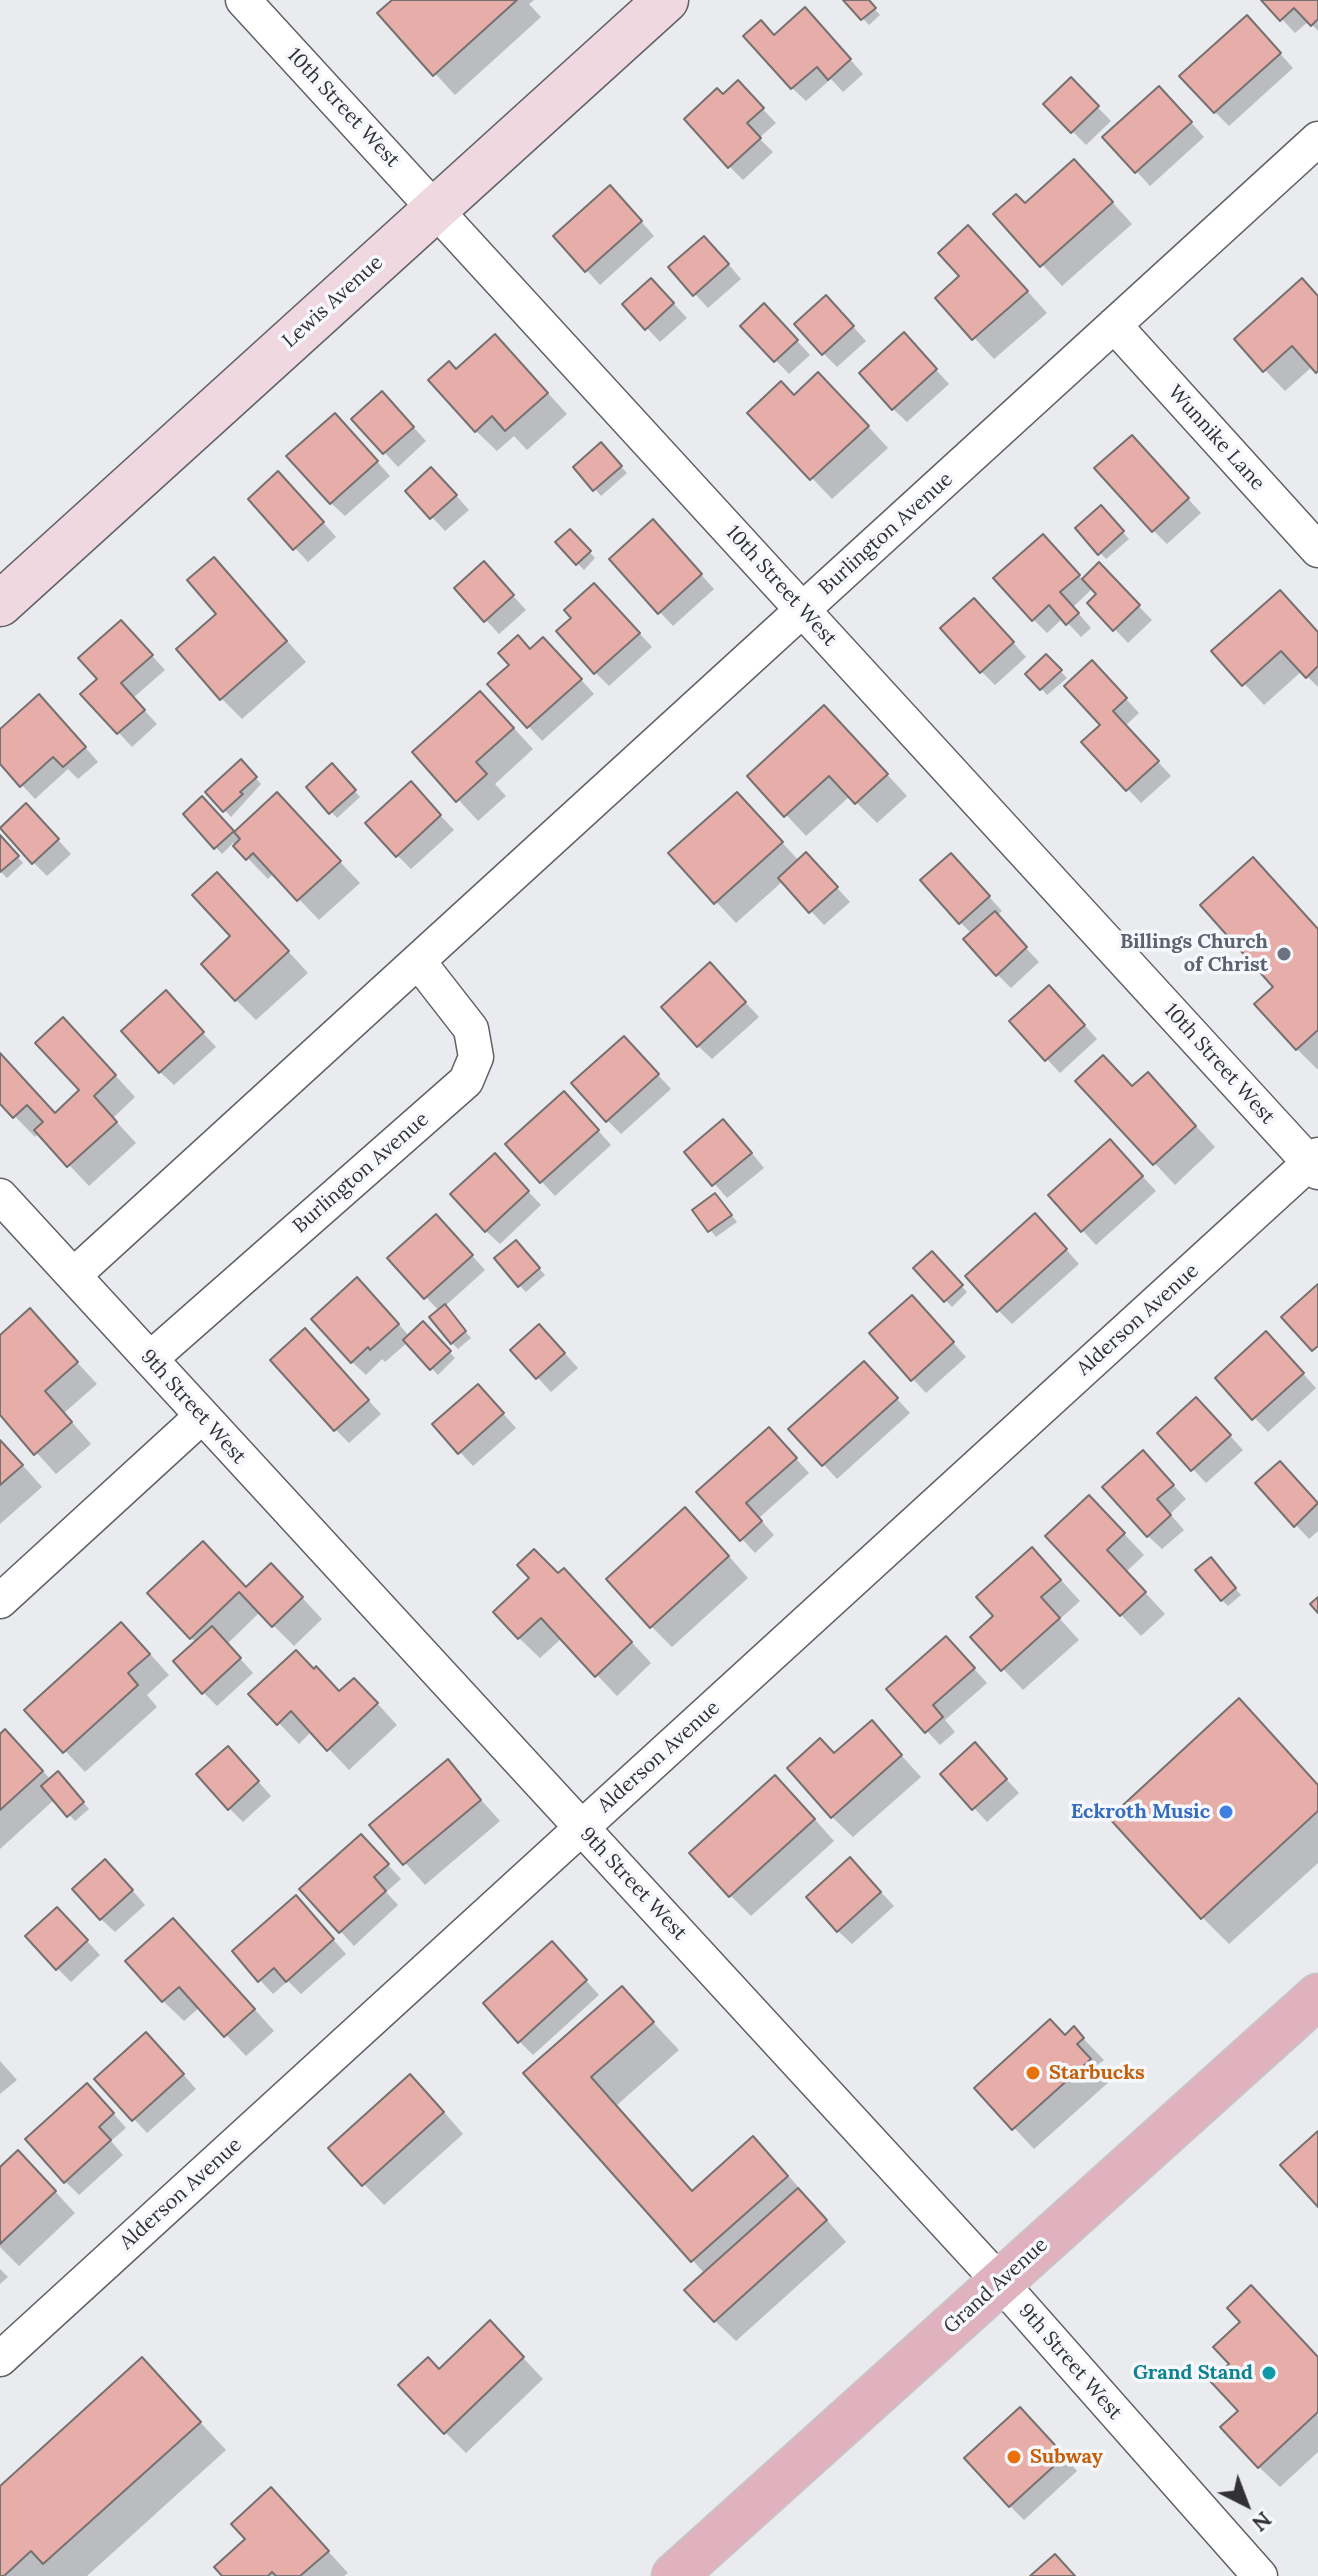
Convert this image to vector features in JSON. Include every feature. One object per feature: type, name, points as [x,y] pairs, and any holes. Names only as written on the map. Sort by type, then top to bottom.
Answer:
[{"type":"main road","name":"Grand Avenue","points":[[674,2576],[1318,1996]]},
{"type":"street","name":"10th Street West","points":[[243,0],[1315,1164]]},
{"type":"street","name":"Lewis Avenue","points":[[0,604],[666,0]]},
{"type":"street","name":"Burlington Avenue","points":[[74,1275],[1318,139]]},
{"type":"street","name":"Wunnike Lane","points":[[1114,325],[1318,550]]},
{"type":"street","name":"Burlington Avenue","points":[[150,1359],[466,1081],[476,1057],[471,1029],[418,961]]},
{"type":"street","name":"Alderson Avenue","points":[[0,2359],[1315,1164]]},
{"type":"street","name":"9th Street West","points":[[0,1196],[1000,2282],[1260,2576]]},
{"type":"street","points":[[0,1601],[201,1417]]},
{"type":"building","points":[[392,0],[517,0],[433,76],[377,13]]},
{"type":"building","points":[[843,0],[869,0],[876,8],[861,20]]},
{"type":"building","points":[[1261,0],[1318,0],[1318,19],[1311,26],[1294,8],[1280,21]]},
{"type":"building","points":[[805,7],[851,59],[828,80],[817,67],[791,89],[743,36],[761,20],[774,35]]},
{"type":"building","points":[[1247,15],[1281,53],[1214,113],[1179,76]]},
{"type":"building","points":[[1071,77],[1099,106],[1071,133],[1043,104]]},
{"type":"building","points":[[738,80],[764,108],[747,123],[761,138],[728,168],[684,119],[717,88],[723,94]]},
{"type":"building","points":[[1159,86],[1192,122],[1135,173],[1102,137]]},
{"type":"building","points":[[1074,159],[1113,202],[1040,267],[993,214],[1016,194],[1025,203]]},
{"type":"building","points":[[610,185],[642,221],[585,272],[553,236]]},
{"type":"building","points":[[968,225],[1028,291],[972,340],[935,298],[959,276],[938,253]]},
{"type":"building","points":[[704,236],[729,264],[693,296],[668,267]]},
{"type":"building","points":[[651,278],[674,303],[645,330],[622,304]]},
{"type":"building","points":[[1302,278],[1318,296],[1318,371],[1316,373],[1292,346],[1263,372],[1234,339]]},
{"type":"building","points":[[826,295],[854,326],[822,355],[794,324]]},
{"type":"building","points":[[764,303],[798,340],[774,362],[740,326]]},
{"type":"building","points":[[904,332],[937,369],[892,410],[859,373]]},
{"type":"building","points":[[495,334],[548,393],[505,431],[492,416],[475,432],[428,380],[449,361],[456,369]]},
{"type":"building","points":[[818,372],[869,426],[810,480],[747,413],[781,381],[794,395]]},
{"type":"building","points":[[382,391],[414,427],[383,454],[351,419]]},
{"type":"building","points":[[335,413],[378,461],[330,504],[286,456]]},
{"type":"building","points":[[1132,435],[1189,498],[1152,532],[1094,468]]},
{"type":"building","points":[[601,442],[622,466],[593,491],[573,467]]},
{"type":"building","points":[[431,467],[457,495],[430,519],[405,491]]},
{"type":"building","points":[[278,471],[324,522],[293,550],[248,499]]},
{"type":"building","points":[[1101,505],[1124,531],[1098,555],[1075,528]]},
{"type":"building","points":[[653,519],[702,574],[658,614],[609,559]]},
{"type":"building","points":[[570,529],[591,551],[576,565],[555,542]]},
{"type":"building","points":[[1043,534],[1080,575],[1060,592],[1079,613],[1066,625],[1049,605],[1032,621],[993,578]]},
{"type":"building","points":[[214,557],[287,641],[220,700],[176,649],[216,614],[187,580]]},
{"type":"building","points":[[484,561],[514,595],[484,622],[454,588]]},
{"type":"building","points":[[1099,562],[1140,605],[1113,631],[1087,603],[1096,594],[1082,579]]},
{"type":"building","points":[[594,583],[640,633],[594,674],[556,631],[571,618],[564,610]]},
{"type":"building","points":[[1280,590],[1318,632],[1318,666],[1306,678],[1281,651],[1242,686],[1211,651]]},
{"type":"building","points":[[974,598],[1014,642],[980,673],[940,628]]},
{"type":"building","points":[[121,620],[153,655],[121,683],[145,710],[117,734],[80,694],[97,679],[78,658]]},
{"type":"building","points":[[518,635],[530,649],[543,637],[582,679],[527,728],[487,684],[509,665],[498,653]]},
{"type":"building","points":[[1046,654],[1062,670],[1040,690],[1025,674]]},
{"type":"building","points":[[1092,660],[1127,698],[1113,711],[1159,761],[1126,791],[1081,742],[1100,725],[1064,686]]},
{"type":"building","points":[[480,691],[514,728],[476,762],[487,774],[456,802],[412,752]]},
{"type":"building","points":[[39,694],[86,747],[63,767],[53,757],[20,787],[0,764],[0,729]]},
{"type":"building","points":[[824,705],[888,774],[855,804],[829,776],[784,817],[747,776]]},
{"type":"building","points":[[241,759],[257,777],[223,812],[205,792]]},
{"type":"building","points":[[332,763],[356,790],[329,814],[306,787]]},
{"type":"building","points":[[411,781],[441,815],[396,857],[365,823]]},
{"type":"building","points":[[277,792],[341,861],[297,901],[253,853],[246,860],[233,846],[240,839],[234,832]]},
{"type":"building","points":[[737,792],[783,842],[714,904],[668,853]]},
{"type":"building","points":[[202,796],[234,831],[214,849],[183,814]]},
{"type":"building","points":[[26,803],[59,839],[32,864],[0,828]]},
{"type":"building","points":[[0,835],[19,856],[0,872]]},
{"type":"building","points":[[806,852],[838,887],[809,913],[778,878]]},
{"type":"building","points":[[951,853],[990,896],[959,924],[920,880]]},
{"type":"building","points":[[1253,857],[1318,929],[1318,1030],[1296,1050],[1254,1004],[1273,987],[1200,905]]},
{"type":"building","points":[[217,872],[289,951],[235,1001],[201,964],[230,936],[192,895]]},
{"type":"building","points":[[995,911],[1027,947],[996,976],[963,939]]},
{"type":"building","points":[[710,962],[746,1002],[697,1047],[661,1007]]},
{"type":"building","points":[[1049,985],[1085,1025],[1045,1061],[1009,1021]]},
{"type":"building","points":[[166,990],[204,1032],[159,1073],[121,1031]]},
{"type":"building","points":[[63,1017],[116,1075],[94,1096],[117,1122],[67,1167],[34,1130],[43,1122],[27,1105],[13,1118],[0,1104],[0,1053],[55,1113],[79,1090],[35,1043]]},
{"type":"building","points":[[624,1036],[659,1074],[606,1122],[571,1083]]},
{"type":"building","points":[[1103,1055],[1132,1086],[1148,1072],[1196,1126],[1153,1165],[1075,1081]]},
{"type":"building","points":[[564,1091],[599,1130],[540,1183],[505,1144]]},
{"type":"building","points":[[723,1119],[752,1153],[712,1186],[684,1152]]},
{"type":"building","points":[[1110,1139],[1143,1176],[1081,1232],[1048,1195]]},
{"type":"building","points":[[495,1153],[529,1191],[485,1232],[450,1194]]},
{"type":"building","points":[[715,1193],[732,1215],[708,1232],[692,1210]]},
{"type":"building","points":[[1035,1213],[1067,1249],[997,1312],[965,1276]]},
{"type":"building","points":[[436,1214],[473,1255],[424,1299],[387,1258]]},
{"type":"building","points":[[516,1240],[540,1268],[518,1287],[494,1258]]},
{"type":"building","points":[[932,1251],[963,1285],[944,1302],[913,1268]]},
{"type":"building","points":[[357,1277],[399,1324],[351,1363],[311,1319]]},
{"type":"building","points":[[1318,1284],[1318,1346],[1312,1351],[1281,1317]]},
{"type":"building","points":[[912,1295],[954,1342],[911,1381],[869,1333]]},
{"type":"building","points":[[445,1304],[466,1331],[451,1344],[429,1317]]},
{"type":"building","points":[[30,1308],[78,1362],[45,1391],[72,1422],[34,1455],[0,1415],[0,1335]]},
{"type":"building","points":[[423,1321],[451,1351],[430,1370],[403,1340]]},
{"type":"building","points":[[539,1324],[565,1353],[536,1379],[510,1350]]},
{"type":"building","points":[[305,1328],[369,1400],[334,1431],[270,1360]]},
{"type":"building","points":[[1266,1331],[1304,1373],[1252,1420],[1215,1378]]},
{"type":"building","points":[[864,1361],[898,1398],[822,1466],[788,1429]]},
{"type":"building","points":[[478,1384],[504,1413],[458,1454],[432,1424]]},
{"type":"building","points":[[1196,1397],[1231,1435],[1191,1471],[1157,1433]]},
{"type":"building","points":[[769,1427],[797,1458],[746,1503],[762,1521],[740,1541],[696,1492]]},
{"type":"building","points":[[0,1440],[23,1465],[0,1485]]},
{"type":"building","points":[[1143,1450],[1174,1485],[1157,1499],[1171,1515],[1147,1537],[1102,1487]]},
{"type":"building","points":[[1280,1461],[1318,1503],[1294,1527],[1255,1483]]},
{"type":"building","points":[[1089,1495],[1125,1533],[1107,1550],[1146,1592],[1120,1616],[1045,1536]]},
{"type":"building","points":[[685,1507],[729,1556],[650,1628],[606,1579]]},
{"type":"building","points":[[203,1541],[246,1587],[271,1563],[303,1597],[272,1627],[239,1592],[190,1639],[147,1593]]},
{"type":"building","points":[[1032,1547],[1061,1580],[1041,1597],[1060,1618],[1001,1671],[970,1637],[993,1616],[976,1597]]},
{"type":"building","points":[[534,1549],[558,1573],[564,1568],[632,1642],[595,1677],[541,1618],[518,1639],[493,1612],[529,1578],[517,1565]]},
{"type":"building","points":[[1211,1557],[1236,1588],[1221,1601],[1195,1570]]},
{"type":"building","points":[[1318,1597],[1318,1613],[1310,1604]]},
{"type":"building","points":[[121,1622],[150,1654],[128,1673],[138,1685],[63,1753],[24,1710]]},
{"type":"building","points":[[212,1626],[241,1658],[202,1694],[173,1661]]},
{"type":"building","points":[[946,1636],[975,1668],[933,1705],[943,1717],[925,1733],[886,1689]]},
{"type":"building","points":[[296,1650],[339,1691],[354,1678],[378,1703],[327,1751],[291,1711],[277,1725],[248,1694]]},
{"type":"building","points":[[1239,1698],[1318,1785],[1318,1811],[1201,1919],[1109,1818]]},
{"type":"building","points":[[872,1720],[902,1755],[831,1818],[787,1768],[820,1738],[834,1753]]},
{"type":"building","points":[[5,1729],[43,1771],[0,1810],[0,1734]]},
{"type":"building","points":[[975,1742],[1007,1779],[972,1810],[940,1774]]},
{"type":"building","points":[[228,1746],[259,1781],[228,1810],[196,1774]]},
{"type":"building","points":[[448,1759],[481,1800],[403,1865],[369,1825]]},
{"type":"building","points":[[58,1771],[84,1802],[67,1817],[41,1786]]},
{"type":"building","points":[[775,1775],[815,1819],[729,1897],[689,1853]]},
{"type":"building","points":[[361,1834],[389,1864],[374,1877],[386,1891],[339,1933],[299,1889]]},
{"type":"building","points":[[850,1857],[881,1892],[837,1932],[806,1897]]},
{"type":"building","points":[[105,1859],[133,1890],[100,1920],[72,1889]]},
{"type":"building","points":[[296,1895],[334,1939],[286,1982],[274,1968],[258,1982],[232,1951]]},
{"type":"building","points":[[57,1907],[88,1940],[56,1970],[25,1936]]},
{"type":"building","points":[[173,1918],[255,2009],[224,2037],[179,1987],[162,2002],[125,1961]]},
{"type":"building","points":[[552,1941],[587,1980],[518,2043],[483,2003]]},
{"type":"building","points":[[622,1986],[654,2022],[591,2077],[692,2191],[753,2136],[788,2176],[691,2262],[523,2073]]},
{"type":"building","name":"Starbucks","points":[[1050,2019],[1065,2035],[1074,2026],[1084,2038],[1077,2044],[1091,2059],[1012,2130],[974,2088]]},
{"type":"building","points":[[146,2032],[184,2074],[132,2121],[94,2079]]},
{"type":"building","points":[[410,2074],[444,2112],[362,2186],[328,2148]]},
{"type":"building","points":[[87,2083],[114,2113],[99,2127],[111,2140],[64,2183],[25,2139]]},
{"type":"building","points":[[1318,2131],[1318,2207],[1280,2165]]},
{"type":"building","points":[[18,2150],[56,2191],[0,2244],[0,2167]]},
{"type":"building","points":[[798,2188],[827,2220],[714,2322],[684,2290]]},
{"type":"building","name":"Grand Stand","points":[[1251,2285],[1318,2357],[1318,2412],[1258,2468],[1220,2427],[1238,2411],[1211,2382],[1229,2364],[1213,2347],[1240,2322],[1227,2308]]},
{"type":"building","points":[[490,2320],[524,2357],[444,2434],[398,2385],[428,2357],[439,2369]]},
{"type":"building","points":[[142,2357],[201,2422],[43,2564],[31,2551],[4,2576],[0,2576],[0,2486]]},
{"type":"building","name":"Subway","points":[[1020,2407],[1065,2456],[1009,2507],[964,2458]]},
{"type":"building","points":[[271,2487],[329,2551],[300,2576],[276,2576],[272,2572],[268,2576],[222,2576],[214,2567],[245,2539],[231,2524]]},
{"type":"building","points":[[1055,2554],[1075,2576],[1030,2576]]},
{"type":"place","name":"Billings Church of Christ","points":[[1284,954]]},
{"type":"place","name":"Eckroth Music","points":[[1226,1812]]},
{"type":"place","name":"Starbucks","points":[[1033,2073]]},
{"type":"place","name":"Grand Stand","points":[[1269,2373]]},
{"type":"place","name":"Subway","points":[[1014,2457]]}]
